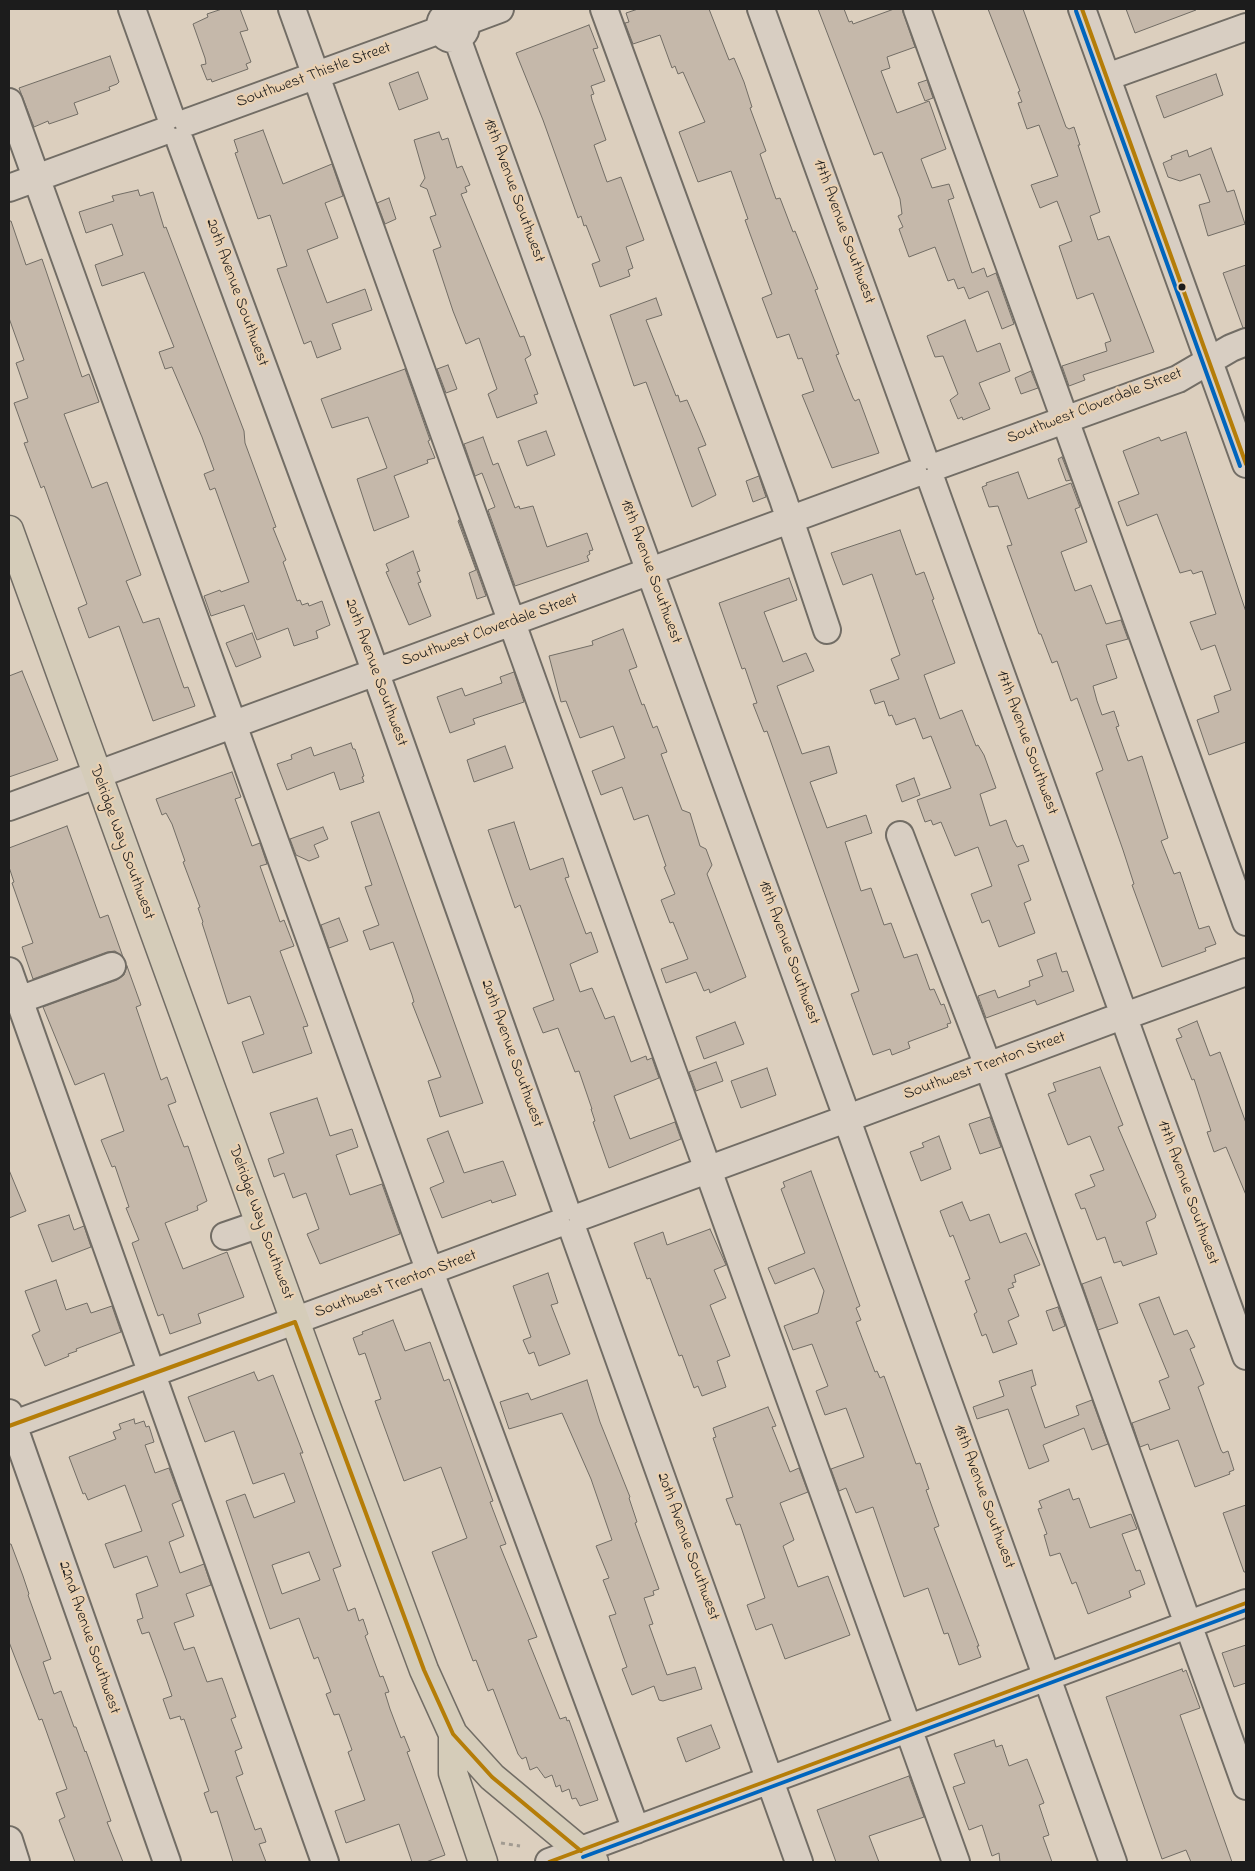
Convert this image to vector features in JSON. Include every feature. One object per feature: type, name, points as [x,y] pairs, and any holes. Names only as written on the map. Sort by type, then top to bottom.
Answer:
[{"type":"main road","name":"Delridge Way Southwest","points":[[9,530],[96,775],[410,1634],[453,1734],[492,1777],[588,1857]]},
{"type":"main road","points":[[453,1734],[453,1774],[483,1862]]},
{"type":"street","name":"20th Avenue Southwest","points":[[132,9],[376,673],[799,1862]]},
{"type":"street","points":[[292,9],[956,1862]]},
{"type":"street","name":"Southwest Thistle Street","points":[[9,188],[316,76],[452,23],[500,9]]},
{"type":"street","points":[[604,9],[791,520],[827,630]]},
{"type":"street","name":"17th Avenue Southwest","points":[[762,9],[1246,1356]]},
{"type":"street","points":[[917,9],[1246,922]]},
{"type":"street","points":[[1082,9],[1246,464]]},
{"type":"street","name":"18th Avenue Southwest","points":[[452,23],[1113,1862]]},
{"type":"street","points":[[1107,77],[1246,27]]},
{"type":"street","points":[[9,102],[430,1272],[636,1830]]},
{"type":"street","name":"Southwest Cloverdale Street","points":[[9,807],[927,469],[1178,379],[1209,360],[1246,342]]},
{"type":"street","points":[[900,836],[988,1066],[1246,1786]]},
{"type":"street","points":[[19,1000],[112,966]]},
{"type":"street","points":[[9,971],[150,1374],[325,1862]]},
{"type":"street","name":"Southwest Trenton Street","points":[[10,1421],[150,1374],[295,1322],[708,1168],[1246,972]]},
{"type":"street","points":[[226,1236],[260,1224]]},
{"type":"street","name":"22nd Avenue Southwest","points":[[10,1421],[168,1862]]},
{"type":"street","points":[[549,1862],[588,1857],[636,1830],[1246,1603]]},
{"type":"street","points":[[9,1840],[16,1862]]},
{"type":"building","points":[[222,9],[240,9],[248,30],[240,32],[251,62],[246,64],[248,69],[212,82],[211,79],[207,80],[201,65],[206,64],[205,58],[193,24],[208,17],[207,14]]},
{"type":"building","points":[[638,9],[709,9],[729,60],[734,58],[744,82],[752,107],[750,108],[766,151],[760,154],[776,199],[780,198],[793,232],[795,231],[818,289],[815,290],[839,354],[836,355],[853,398],[855,401],[859,399],[879,453],[832,468],[802,395],[814,391],[802,358],[798,359],[789,334],[777,338],[762,298],[772,294],[745,220],[748,219],[731,171],[698,182],[679,132],[705,122],[683,72],[678,74],[675,66],[672,68],[660,35],[633,44],[625,23],[629,22],[626,13]]},
{"type":"building","points":[[818,9],[844,9],[849,22],[852,21],[853,24],[894,9],[902,9],[915,47],[887,57],[890,68],[881,71],[897,113],[929,101],[946,149],[921,159],[932,188],[949,184],[954,198],[948,200],[972,273],[984,268],[987,277],[996,273],[1014,324],[1002,329],[988,291],[969,299],[964,287],[958,289],[954,279],[948,281],[935,247],[909,257],[899,229],[903,227],[898,216],[902,214],[900,199],[882,152],[874,155]]},
{"type":"building","points":[[988,9],[1023,9],[1066,127],[1069,129],[1074,127],[1080,145],[1078,145],[1100,212],[1090,216],[1098,240],[1109,236],[1154,352],[1083,375],[1085,380],[1069,386],[1062,366],[1107,351],[1105,343],[1111,341],[1093,293],[1077,299],[1059,246],[1072,241],[1057,201],[1040,208],[1031,185],[1058,176],[1039,125],[1027,129],[1018,103],[1022,102],[1018,92],[1020,91]]},
{"type":"building","points":[[1126,9],[1196,9],[1196,10],[1135,33]]},
{"type":"building","points":[[589,25],[598,48],[593,49],[605,81],[591,86],[594,94],[591,95],[592,100],[606,140],[594,145],[607,182],[621,177],[644,240],[626,247],[633,268],[628,270],[630,276],[600,287],[592,264],[600,261],[586,225],[584,226],[581,216],[578,218],[543,120],[516,53]]},
{"type":"building","points":[[110,56],[119,82],[117,84],[109,87],[110,90],[74,103],[78,114],[49,124],[48,121],[34,127],[19,88]]},
{"type":"building","points":[[418,72],[428,99],[399,110],[389,83]]},
{"type":"building","points":[[1216,74],[1223,95],[1164,118],[1156,96]]},
{"type":"building","points":[[927,80],[933,98],[925,101],[918,83]]},
{"type":"building","points":[[263,130],[283,184],[332,164],[343,196],[325,203],[338,238],[307,250],[327,303],[365,289],[372,310],[332,324],[341,349],[317,358],[311,341],[304,344],[277,269],[287,266],[270,215],[258,219],[235,153],[238,152],[234,140]]},
{"type":"building","points":[[439,132],[442,140],[448,138],[457,168],[462,166],[470,185],[465,187],[467,192],[461,194],[520,337],[524,336],[531,355],[525,359],[538,394],[534,395],[537,403],[497,418],[488,394],[497,389],[479,338],[466,344],[453,311],[433,250],[441,247],[430,217],[436,215],[427,189],[420,186],[425,178],[414,140]]},
{"type":"building","points":[[1211,148],[1227,192],[1234,190],[1245,224],[1208,236],[1199,205],[1210,202],[1200,174],[1180,181],[1168,177],[1163,163],[1172,159],[1171,156],[1187,150],[1189,157]]},
{"type":"building","points":[[138,190],[140,196],[153,192],[164,228],[166,227],[244,431],[245,443],[276,527],[273,528],[286,560],[283,562],[297,601],[300,600],[302,605],[308,603],[309,606],[322,601],[330,625],[316,631],[318,638],[294,646],[288,628],[257,640],[244,605],[211,616],[204,596],[249,582],[215,488],[210,490],[204,474],[214,470],[202,437],[172,367],[165,369],[159,352],[174,347],[144,272],[102,286],[95,265],[123,255],[112,224],[86,233],[79,212],[114,201],[112,196]]},
{"type":"building","points":[[389,198],[396,219],[385,224],[377,203]]},
{"type":"building","points":[[9,221],[11,221],[26,265],[42,259],[82,377],[89,374],[99,402],[64,414],[92,488],[107,482],[141,575],[126,581],[143,623],[159,618],[184,688],[188,687],[195,706],[153,721],[119,626],[89,638],[78,608],[87,604],[44,486],[41,488],[24,443],[28,442],[14,403],[28,398],[16,363],[24,360],[9,318]]},
{"type":"building","points":[[1246,265],[1246,327],[1243,328],[1223,273]]},
{"type":"building","points":[[656,298],[662,315],[646,320],[676,396],[678,395],[680,402],[687,400],[706,445],[698,448],[716,495],[692,507],[646,382],[634,386],[610,315]]},
{"type":"building","points":[[965,320],[977,352],[1000,343],[1010,371],[979,383],[990,409],[963,420],[962,417],[958,419],[950,400],[958,394],[943,356],[935,357],[927,336]]},
{"type":"building","points":[[448,365],[457,389],[446,393],[437,369]]},
{"type":"building","points":[[405,369],[435,458],[427,460],[428,463],[394,476],[409,517],[374,531],[357,479],[387,468],[368,417],[332,428],[321,399]]},
{"type":"building","points":[[1031,371],[1038,388],[1021,394],[1015,378]]},
{"type":"building","points":[[546,431],[555,455],[527,466],[518,441]]},
{"type":"building","points":[[1186,432],[1246,612],[1246,742],[1209,755],[1197,720],[1219,712],[1214,696],[1231,690],[1215,645],[1201,650],[1190,622],[1216,614],[1202,571],[1193,574],[1191,570],[1180,573],[1157,514],[1127,526],[1118,502],[1139,494],[1123,451],[1159,437],[1161,441]]},
{"type":"building","points":[[483,437],[493,465],[498,463],[515,508],[519,506],[520,509],[533,506],[547,547],[587,533],[593,550],[589,551],[590,554],[587,556],[589,561],[515,586],[488,510],[495,507],[482,473],[475,476],[464,444]]},
{"type":"building","points":[[1062,457],[1071,480],[1066,481],[1058,459]]},
{"type":"building","points":[[1018,472],[1028,499],[1071,483],[1080,507],[1075,509],[1087,542],[1061,552],[1075,591],[1091,585],[1106,624],[1121,620],[1128,639],[1106,645],[1117,678],[1093,686],[1097,701],[1102,715],[1114,711],[1119,726],[1116,727],[1128,761],[1142,756],[1168,838],[1161,841],[1174,874],[1180,872],[1199,929],[1209,926],[1216,944],[1205,948],[1206,951],[1162,967],[1132,885],[1134,884],[1096,773],[1103,770],[1077,698],[1071,701],[1057,661],[1052,663],[1041,634],[1039,634],[1007,546],[1012,545],[998,506],[989,507],[982,487],[987,485],[986,483]]},
{"type":"building","points":[[759,476],[766,497],[753,502],[746,481]]},
{"type":"building","points":[[459,520],[486,596],[477,599],[469,573],[476,570]]},
{"type":"building","points":[[900,530],[916,575],[924,572],[955,663],[924,675],[940,719],[962,710],[976,746],[978,745],[984,755],[996,788],[980,794],[990,826],[1006,820],[1013,840],[1017,847],[1023,845],[1029,861],[1018,865],[1031,900],[1024,903],[1035,933],[999,947],[989,920],[982,923],[971,894],[992,886],[978,847],[955,856],[941,822],[933,825],[931,820],[925,822],[917,800],[951,788],[931,736],[923,739],[915,718],[896,725],[892,715],[889,716],[884,701],[875,704],[870,690],[899,679],[891,659],[900,655],[872,574],[843,585],[831,553]]},
{"type":"building","points":[[413,551],[420,571],[417,572],[421,582],[418,583],[431,616],[409,625],[386,572],[389,571],[386,564]]},
{"type":"building","points":[[789,578],[797,600],[764,612],[783,662],[806,653],[814,671],[777,686],[802,754],[829,746],[837,773],[810,782],[827,828],[866,815],[872,833],[845,842],[861,891],[871,888],[884,925],[891,923],[904,958],[917,954],[930,990],[934,989],[941,1005],[944,1004],[951,1023],[947,1024],[948,1027],[908,1042],[910,1048],[892,1055],[890,1049],[873,1055],[851,994],[859,991],[767,731],[764,732],[753,704],[757,703],[745,668],[742,669],[719,603]]},
{"type":"building","points":[[623,629],[637,667],[629,670],[642,705],[644,704],[653,728],[657,726],[667,752],[661,754],[682,810],[690,813],[700,846],[706,849],[712,865],[707,874],[746,977],[710,993],[709,989],[704,991],[696,972],[666,983],[661,969],[688,959],[673,922],[670,923],[661,900],[675,894],[664,867],[666,866],[648,815],[634,820],[622,787],[601,795],[592,771],[625,758],[613,726],[580,738],[566,701],[561,702],[549,656],[593,645],[592,641]]},
{"type":"building","points":[[252,633],[261,657],[236,667],[226,643]]},
{"type":"building","points":[[22,671],[58,760],[9,777],[9,676]]},
{"type":"building","points":[[514,672],[524,702],[473,719],[475,724],[450,733],[437,697],[462,688],[465,696],[502,683],[500,677]]},
{"type":"building","points":[[351,743],[353,749],[355,749],[364,776],[362,777],[364,782],[340,790],[334,772],[287,790],[277,764],[292,759],[291,755],[311,747],[314,756]]},
{"type":"building","points":[[505,746],[513,768],[474,782],[467,760]]},
{"type":"building","points":[[232,772],[241,797],[235,799],[252,846],[260,843],[267,864],[260,866],[280,922],[284,920],[294,946],[280,951],[308,1026],[303,1027],[312,1053],[253,1073],[242,1042],[264,1034],[250,996],[228,1004],[202,923],[198,908],[200,907],[183,862],[185,861],[172,824],[166,813],[162,815],[156,799]]},
{"type":"building","points":[[914,778],[920,795],[902,802],[896,785]]},
{"type":"building","points":[[379,812],[483,1103],[440,1117],[428,1081],[441,1077],[412,1003],[414,1002],[412,995],[393,942],[370,950],[363,931],[379,925],[365,887],[372,885],[351,822]]},
{"type":"building","points":[[514,822],[530,870],[563,858],[569,877],[565,878],[586,934],[591,932],[598,952],[570,964],[580,992],[592,988],[605,1019],[614,1016],[631,1062],[646,1056],[647,1060],[652,1058],[659,1078],[614,1096],[630,1139],[675,1122],[681,1139],[609,1168],[593,1122],[595,1121],[592,1109],[579,1071],[575,1072],[558,1028],[543,1033],[533,1008],[554,1000],[520,905],[515,908],[488,830]]},
{"type":"building","points":[[67,826],[100,918],[108,915],[123,957],[115,951],[107,952],[33,979],[22,947],[33,943],[12,883],[14,882],[9,867],[9,848]]},
{"type":"building","points":[[323,827],[328,839],[314,845],[319,857],[309,861],[296,855],[290,839]]},
{"type":"building","points":[[339,918],[348,941],[329,948],[321,925]]},
{"type":"building","points":[[1056,953],[1062,972],[1067,971],[1074,991],[1037,1005],[1035,1000],[986,1018],[978,996],[995,990],[998,998],[1030,986],[1029,981],[1043,976],[1037,960]]},
{"type":"building","points":[[127,966],[141,1005],[136,1007],[161,1080],[167,1077],[176,1102],[168,1105],[184,1147],[188,1146],[207,1201],[197,1206],[198,1210],[165,1223],[183,1269],[227,1252],[244,1297],[198,1314],[201,1323],[170,1334],[163,1314],[158,1316],[132,1243],[139,1240],[126,1208],[129,1207],[115,1166],[112,1167],[101,1140],[124,1131],[104,1073],[75,1085],[43,1007],[117,980],[124,975]]},
{"type":"building","points":[[1197,1021],[1210,1056],[1220,1052],[1246,1123],[1246,1195],[1226,1147],[1214,1152],[1207,1132],[1211,1131],[1194,1079],[1192,1080],[1176,1039],[1182,1037],[1178,1029]]},
{"type":"building","points":[[735,1022],[744,1044],[704,1059],[696,1037]]},
{"type":"building","points":[[716,1062],[723,1081],[696,1091],[689,1072]]},
{"type":"building","points":[[1100,1067],[1123,1125],[1118,1127],[1156,1215],[1155,1218],[1146,1222],[1157,1254],[1123,1266],[1121,1261],[1114,1263],[1105,1237],[1097,1240],[1085,1208],[1081,1209],[1075,1194],[1095,1186],[1090,1175],[1104,1170],[1090,1136],[1068,1145],[1048,1094],[1056,1091],[1053,1083]]},
{"type":"building","points":[[767,1068],[776,1095],[741,1108],[731,1081]]},
{"type":"building","points":[[317,1098],[330,1136],[352,1129],[358,1147],[336,1155],[350,1195],[382,1184],[400,1234],[320,1264],[307,1234],[319,1229],[306,1193],[293,1198],[284,1173],[274,1177],[268,1159],[284,1153],[270,1113]]},
{"type":"building","points":[[990,1117],[1001,1147],[980,1154],[969,1124]]},
{"type":"building","points":[[448,1131],[464,1173],[503,1161],[516,1195],[492,1203],[491,1200],[442,1218],[430,1188],[444,1182],[427,1139]]},
{"type":"building","points":[[939,1136],[951,1169],[921,1181],[910,1152],[924,1147],[922,1143]]},
{"type":"building","points":[[9,1170],[26,1211],[9,1218]]},
{"type":"building","points":[[811,1171],[860,1306],[856,1308],[861,1320],[856,1322],[875,1372],[877,1371],[880,1378],[884,1376],[916,1464],[920,1463],[929,1489],[926,1490],[939,1526],[934,1528],[979,1646],[977,1646],[981,1657],[959,1665],[948,1633],[944,1634],[928,1588],[904,1597],[873,1507],[856,1513],[846,1488],[839,1491],[831,1469],[864,1457],[846,1408],[825,1415],[816,1391],[828,1386],[812,1344],[793,1350],[784,1326],[818,1313],[824,1291],[814,1268],[775,1284],[768,1268],[805,1253],[781,1189],[785,1187],[783,1182]]},
{"type":"building","points":[[962,1202],[970,1221],[989,1214],[1000,1243],[1026,1233],[1040,1265],[1014,1275],[1016,1282],[1012,1283],[1014,1287],[1008,1289],[1019,1316],[1008,1321],[1017,1344],[993,1353],[986,1334],[982,1336],[974,1314],[977,1312],[965,1281],[970,1279],[953,1235],[950,1237],[940,1211]]},
{"type":"building","points":[[69,1215],[74,1230],[84,1226],[91,1247],[52,1262],[38,1225]]},
{"type":"building","points":[[710,1229],[726,1265],[714,1270],[726,1298],[710,1305],[730,1356],[717,1361],[726,1387],[702,1396],[698,1386],[694,1388],[682,1355],[679,1356],[650,1278],[647,1279],[634,1243],[663,1232],[667,1245]]},
{"type":"building","points":[[548,1273],[558,1303],[551,1305],[570,1354],[539,1366],[534,1352],[529,1354],[523,1340],[531,1337],[513,1286]]},
{"type":"building","points":[[1101,1277],[1118,1323],[1098,1330],[1082,1284]]},
{"type":"building","points":[[56,1280],[66,1310],[87,1303],[91,1313],[112,1306],[121,1332],[76,1349],[77,1351],[68,1354],[69,1356],[45,1366],[32,1335],[40,1331],[25,1291]]},
{"type":"building","points":[[1159,1297],[1174,1335],[1187,1330],[1195,1347],[1190,1349],[1204,1384],[1198,1387],[1221,1450],[1223,1453],[1228,1451],[1234,1470],[1229,1472],[1230,1474],[1195,1487],[1178,1440],[1150,1450],[1148,1444],[1140,1447],[1132,1423],[1170,1409],[1159,1381],[1169,1377],[1139,1304]]},
{"type":"building","points":[[1058,1307],[1065,1326],[1053,1331],[1046,1311]]},
{"type":"building","points":[[393,1320],[405,1351],[430,1342],[444,1381],[449,1379],[493,1501],[490,1502],[506,1544],[500,1546],[537,1637],[528,1640],[560,1719],[566,1717],[567,1721],[569,1720],[598,1800],[580,1806],[576,1798],[572,1799],[569,1789],[562,1792],[560,1785],[556,1787],[552,1775],[545,1778],[537,1767],[530,1770],[526,1757],[522,1759],[518,1754],[493,1689],[488,1691],[476,1660],[473,1661],[432,1552],[467,1538],[441,1467],[404,1481],[375,1401],[381,1399],[365,1353],[359,1355],[353,1338],[363,1334],[362,1332]]},
{"type":"building","points":[[1032,1370],[1036,1385],[1031,1387],[1045,1428],[1079,1415],[1076,1406],[1092,1400],[1108,1444],[1092,1450],[1084,1428],[1043,1445],[1049,1461],[1029,1469],[1008,1409],[977,1419],[973,1407],[1004,1396],[999,1381]]},
{"type":"building","points":[[254,1372],[258,1381],[273,1375],[303,1453],[300,1453],[341,1566],[333,1569],[348,1611],[355,1608],[359,1621],[363,1619],[368,1634],[365,1636],[380,1677],[383,1676],[389,1692],[385,1693],[390,1709],[401,1738],[404,1736],[410,1751],[407,1752],[445,1855],[426,1862],[412,1862],[399,1824],[346,1843],[335,1811],[365,1800],[348,1752],[352,1750],[339,1714],[334,1715],[326,1694],[331,1692],[318,1657],[314,1659],[299,1618],[270,1629],[226,1501],[245,1494],[254,1518],[295,1502],[284,1473],[253,1484],[234,1431],[205,1442],[188,1397]],"holes":[[[309,1552],[320,1580],[282,1594],[272,1565]]]},
{"type":"building","points":[[587,1380],[600,1422],[630,1497],[637,1522],[635,1523],[659,1589],[653,1591],[654,1595],[644,1598],[653,1624],[649,1625],[667,1675],[695,1667],[702,1689],[663,1701],[659,1700],[654,1686],[632,1695],[622,1669],[627,1667],[609,1616],[616,1614],[603,1580],[609,1578],[596,1546],[612,1540],[591,1479],[562,1413],[509,1429],[500,1402],[528,1393],[531,1400]]},
{"type":"building","points":[[768,1407],[776,1426],[772,1427],[790,1472],[799,1468],[808,1492],[780,1503],[794,1540],[783,1546],[798,1587],[828,1576],[850,1635],[785,1659],[772,1624],[756,1630],[747,1605],[765,1598],[740,1524],[736,1525],[726,1499],[733,1497],[713,1438],[716,1437],[713,1428]]},
{"type":"building","points":[[134,1419],[135,1424],[144,1421],[146,1427],[149,1426],[154,1442],[145,1445],[155,1473],[169,1468],[181,1500],[172,1504],[184,1536],[169,1542],[180,1573],[204,1564],[211,1585],[186,1594],[194,1616],[174,1623],[184,1650],[194,1647],[207,1682],[222,1678],[236,1717],[231,1719],[242,1748],[235,1751],[243,1774],[236,1777],[255,1830],[261,1828],[266,1842],[259,1844],[266,1862],[233,1862],[217,1811],[211,1813],[204,1793],[209,1791],[184,1719],[181,1720],[180,1716],[170,1719],[163,1699],[172,1696],[167,1681],[149,1632],[142,1634],[137,1620],[143,1618],[136,1594],[158,1586],[147,1556],[114,1568],[105,1544],[142,1531],[125,1485],[88,1500],[85,1493],[83,1494],[69,1457],[116,1439],[113,1432],[121,1429],[119,1424]]},
{"type":"building","points":[[1069,1489],[1073,1500],[1079,1498],[1090,1528],[1131,1514],[1137,1529],[1122,1534],[1136,1571],[1140,1570],[1145,1584],[1129,1591],[1131,1597],[1088,1614],[1076,1582],[1072,1584],[1060,1553],[1050,1556],[1044,1535],[1047,1534],[1038,1509],[1042,1508],[1039,1501]]},
{"type":"building","points":[[1246,1505],[1246,1572],[1244,1572],[1223,1513]]},
{"type":"building","points":[[9,1544],[11,1544],[23,1576],[51,1659],[43,1662],[54,1694],[61,1691],[74,1727],[76,1727],[86,1751],[111,1821],[107,1822],[123,1862],[75,1862],[59,1820],[65,1817],[56,1793],[67,1789],[42,1719],[39,1720],[9,1642]]},
{"type":"building","points":[[1246,1645],[1246,1683],[1234,1687],[1222,1653]]},
{"type":"building","points":[[1182,1669],[1183,1672],[1186,1670],[1200,1708],[1180,1715],[1232,1862],[1191,1862],[1186,1850],[1162,1859],[1106,1697]]},
{"type":"building","points":[[711,1725],[720,1748],[686,1762],[677,1738]]},
{"type":"building","points":[[994,1740],[996,1747],[1002,1745],[1009,1766],[1027,1759],[1044,1803],[1039,1805],[1049,1835],[1043,1837],[1052,1862],[1000,1862],[999,1853],[992,1856],[982,1825],[969,1830],[953,1787],[965,1783],[954,1754]]},
{"type":"building","points":[[909,1776],[924,1817],[869,1836],[879,1862],[836,1862],[817,1810]]},
{"type":"transit line","points":[[1082,9],[1246,464]]},
{"type":"transit line","points":[[1076,11],[1240,466]]},
{"type":"transit line","points":[[9,1426],[295,1322],[424,1670],[453,1734],[492,1777],[581,1851]]},
{"type":"transit line","points":[[549,1862],[1246,1603]]},
{"type":"transit line","points":[[583,1857],[1246,1610]]}]
